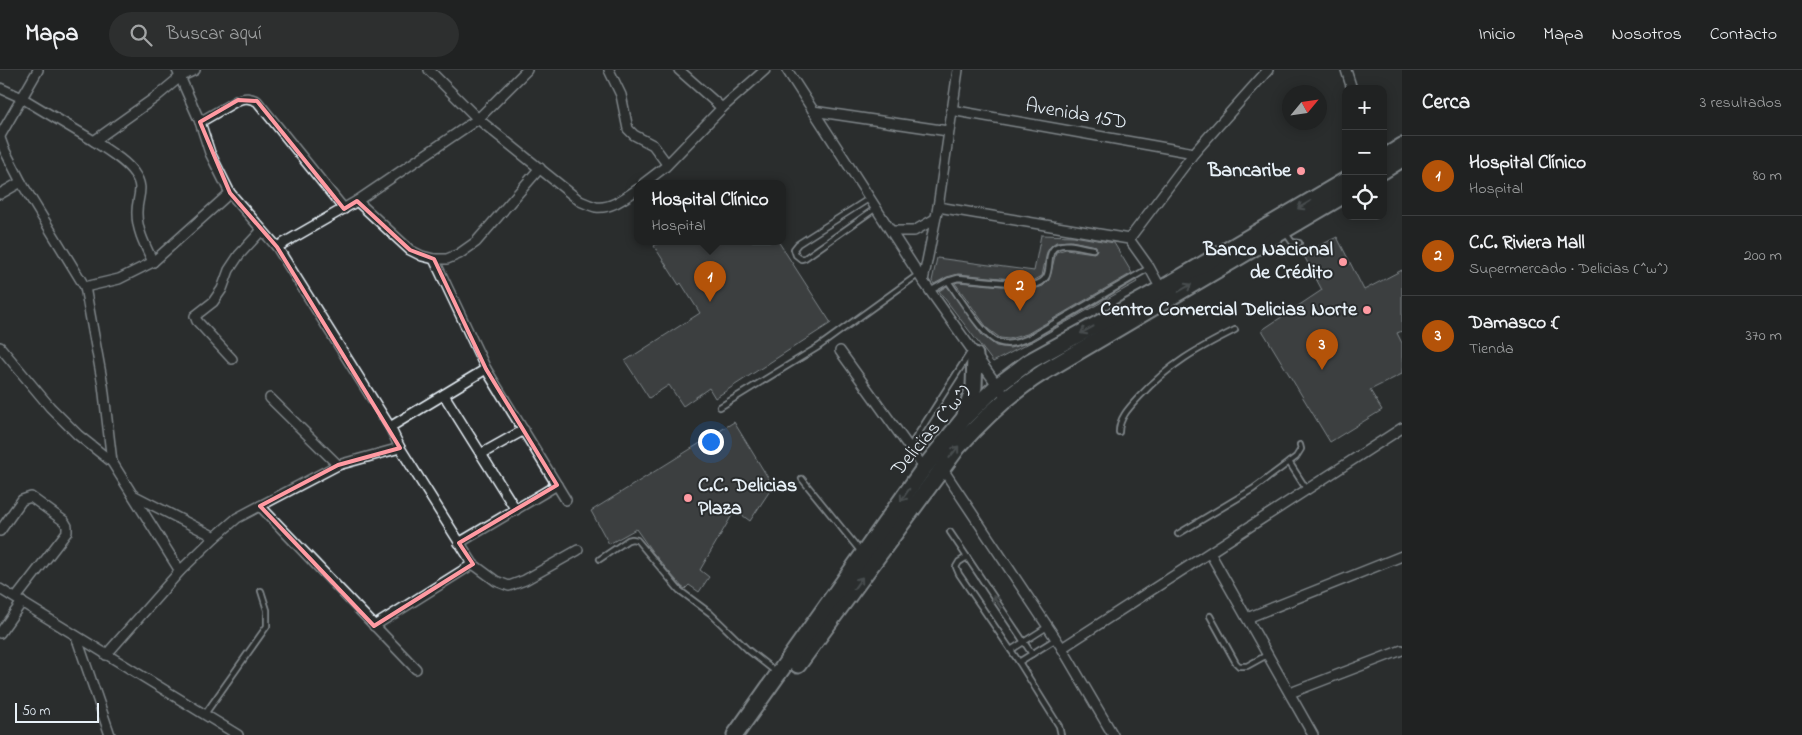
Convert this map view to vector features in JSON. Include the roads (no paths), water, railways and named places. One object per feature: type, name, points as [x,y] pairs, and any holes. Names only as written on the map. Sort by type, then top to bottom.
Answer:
[{"type":"main road","points":[[1387,155],[1402,146]]},
{"type":"main road","points":[[1387,168],[1402,159]]},
{"type":"main road","name":"Delicias (^w^)","points":[[735,735],[924,468],[965,417],[997,386],[1030,362],[1161,289],[1342,182]]},
{"type":"main road","name":"Delicias (^w^)","points":[[747,735],[942,468],[974,429],[1007,398],[1050,368],[1342,196]]},
{"type":"main road","points":[[965,417],[974,387],[973,353]]},
{"type":"street","points":[[38,70],[0,137],[21,182],[85,287],[103,385],[112,462]]},
{"type":"street","points":[[94,141],[156,96],[179,73],[195,70]]},
{"type":"street","points":[[429,70],[478,119],[580,201],[596,207],[618,202],[634,192]]},
{"type":"street","points":[[277,247],[344,209],[478,119],[527,70]]},
{"type":"street","points":[[610,70],[621,95],[628,129],[634,135],[653,145],[667,164]]},
{"type":"street","points":[[679,70],[722,108]]},
{"type":"street","points":[[648,180],[667,164],[722,108],[765,70]]},
{"type":"street","points":[[787,70],[930,291],[1007,398]]},
{"type":"street","points":[[921,277],[936,219],[958,70]]},
{"type":"street","points":[[1129,238],[1194,153],[1268,70]]},
{"type":"street","points":[[1346,70],[1351,85]]},
{"type":"street","points":[[179,73],[200,122],[210,153],[230,193],[277,247],[473,564],[496,581],[510,586],[525,580],[578,550]]},
{"type":"street","points":[[0,88],[22,98],[94,141],[134,172],[141,191],[136,214],[142,239],[153,262]]},
{"type":"street","points":[[200,122],[244,98],[257,101],[344,209]]},
{"type":"street","name":"Avenida 15D","points":[[952,110],[1194,153]]},
{"type":"street","points":[[813,111],[948,131]]},
{"type":"street","points":[[357,200],[410,250],[434,259],[447,259],[459,254],[476,242],[540,168]]},
{"type":"street","points":[[0,194],[21,182]]},
{"type":"street","points":[[85,287],[119,279],[153,262],[230,193]]},
{"type":"street","points":[[938,207],[1129,238],[1161,289]]},
{"type":"street","points":[[891,231],[914,231],[936,219]]},
{"type":"street","points":[[232,359],[197,321],[195,316],[213,302],[222,289],[229,270],[239,255],[262,230]]},
{"type":"street","points":[[434,259],[486,368],[566,500]]},
{"type":"street","points":[[0,347],[50,407],[78,435],[112,462],[180,571]]},
{"type":"street","points":[[840,351],[924,468]]},
{"type":"street","points":[[390,427],[486,368]]},
{"type":"street","points":[[444,395],[516,510]]},
{"type":"street","points":[[270,398],[338,465]]},
{"type":"street","points":[[1062,648],[1402,428]]},
{"type":"street","points":[[481,454],[524,430]]},
{"type":"street","points":[[106,655],[180,571],[214,537],[237,518],[338,465],[400,448]]},
{"type":"street","points":[[942,468],[1062,648],[1113,735]]},
{"type":"street","points":[[459,543],[558,485]]},
{"type":"street","points":[[133,495],[214,537]]},
{"type":"street","points":[[0,531],[22,500],[31,497],[64,521],[67,526],[67,532],[19,600],[0,633]]},
{"type":"street","points":[[260,506],[416,669]]},
{"type":"street","points":[[1210,553],[1313,735]]},
{"type":"street","points":[[1247,618],[1402,556]]},
{"type":"street","points":[[374,626],[473,564]]},
{"type":"street","points":[[0,589],[238,735]]},
{"type":"street","points":[[76,636],[110,735]]},
{"type":"street","points":[[1290,693],[1402,650]]},
{"type":"lane","points":[[870,198],[798,244],[794,249],[796,255],[802,259],[805,258],[876,208]]},
{"type":"lane","points":[[1284,231],[1292,242],[1299,243]]},
{"type":"lane","points":[[930,291],[958,278],[1038,284],[1048,274],[1051,252],[1054,248],[1064,245],[1093,249]]},
{"type":"lane","points":[[948,281],[986,334],[999,343],[1008,344],[1029,338],[1149,268]]},
{"type":"lane","points":[[720,407],[818,347],[921,277]]},
{"type":"lane","points":[[1119,432],[1122,418],[1135,401],[1165,372],[1194,352],[1235,330]]},
{"type":"lane","points":[[909,448],[973,353]]},
{"type":"lane","points":[[1178,534],[1253,489],[1300,453],[1300,445]]},
{"type":"lane","points":[[1289,462],[1307,490]]},
{"type":"lane","points":[[802,479],[864,555]]},
{"type":"lane","points":[[950,532],[1032,654]]},
{"type":"lane","points":[[600,559],[628,540],[636,540],[679,590],[710,613],[748,650],[779,674]]},
{"type":"lane","points":[[967,557],[957,564],[957,570],[1019,662],[1059,726],[1061,735]]},
{"type":"lane","points":[[205,714],[267,626],[267,610],[261,591]]},
{"type":"lane","points":[[1210,616],[1236,664],[1247,666],[1268,654]]},
{"type":"lane","points":[[1011,650],[1047,627]]},
{"type":"lane","points":[[1019,662],[1056,639]]},
{"type":"place","name":"Bancaribe","points":[[1301,171]]},
{"type":"place","name":"Banco Nacional de Crédito","points":[[1343,262]]},
{"type":"place","name":"Hospital Clínico","points":[[710,302]]},
{"type":"place","name":"Centro Comercial Delicias Norte","points":[[1367,310]]},
{"type":"place","name":"C.C. Riviera Mall","points":[[1020,311]]},
{"type":"place","name":"Damasco :(","points":[[1322,370]]},
{"type":"place","name":"C.C. Delicias Plaza","points":[[688,498]]}]
